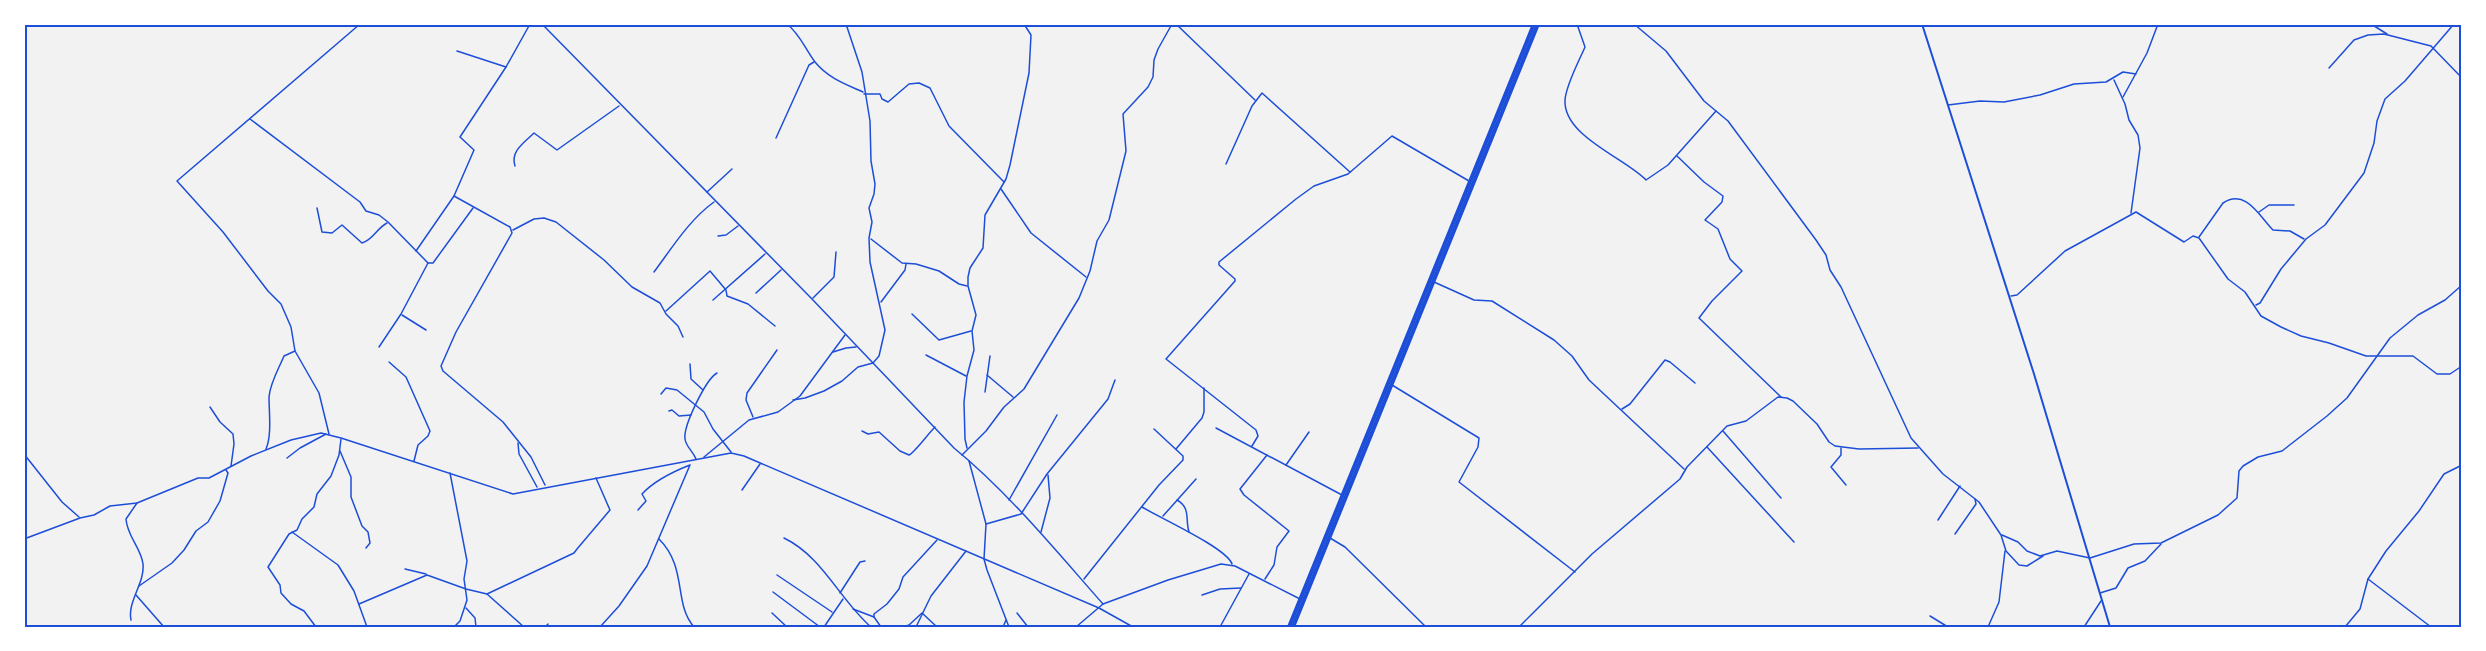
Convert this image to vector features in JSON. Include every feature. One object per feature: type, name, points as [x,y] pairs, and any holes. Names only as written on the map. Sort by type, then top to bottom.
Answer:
[{"type":"highway","points":[[1291,627],[1470,181],[1536,24]]},
{"type":"highway","points":[[1302,599],[1536,24]]},
{"type":"street","points":[[328,434],[319,393],[295,351],[291,327],[279,300],[268,291],[223,232],[177,182],[360,24]]},
{"type":"street","points":[[416,251],[454,196],[474,150],[460,137],[506,68],[530,24]]},
{"type":"street","points":[[542,24],[962,455],[1041,533],[1103,604]]},
{"type":"street","points":[[787,24],[798,35],[815,61],[834,79],[864,93],[880,94],[882,99],[888,102],[909,84],[919,83],[930,88],[948,126],[1004,183]]},
{"type":"street","points":[[793,400],[805,399],[824,391],[842,381],[858,367],[873,363],[879,356],[885,330],[870,262],[869,238],[872,222],[869,208],[874,194],[874,184],[870,121],[862,72],[846,24]]},
{"type":"street","points":[[967,448],[964,423],[967,376],[974,350],[972,331],[976,315],[968,286],[970,268],[984,242],[985,215],[1004,183],[1010,165],[1029,73],[1031,35],[1024,24]]},
{"type":"street","points":[[962,455],[1023,389],[1043,354],[1066,322],[1086,278],[1098,241],[1109,220],[1126,151],[1123,114],[1148,87],[1153,77],[1154,60],[1158,49],[1174,24],[1256,100]]},
{"type":"street","points":[[1577,24],[1585,47],[1566,96],[1567,111],[1573,124],[1646,180],[1668,165],[1716,110]]},
{"type":"street","points":[[1634,24],[1666,51],[1699,96],[1716,110],[1737,133],[1826,255],[1830,270],[1841,287],[1902,421],[1919,448],[1943,474],[1975,498],[2001,535],[2006,550],[2021,566],[2033,563],[2057,551],[2090,558],[2134,544],[2161,543]]},
{"type":"street","points":[[1922,24],[2010,296],[2110,627]]},
{"type":"street","points":[[2123,98],[2158,24]]},
{"type":"street","points":[[2370,24],[2388,34],[2434,48],[2462,78]]},
{"type":"street","points":[[2256,305],[2260,303],[2281,269],[2306,239],[2322,229],[2364,173],[2385,99],[2454,24]]},
{"type":"street","points":[[2329,68],[2360,36],[2388,34]]},
{"type":"street","points":[[458,51],[506,68]]},
{"type":"street","points":[[776,138],[809,65],[815,61]]},
{"type":"street","points":[[1947,105],[1980,101],[2000,103],[2036,96],[2074,84],[2114,80],[2123,72],[2136,74]]},
{"type":"street","points":[[2114,80],[2123,98],[2129,120],[2138,135],[2141,153],[2131,215]]},
{"type":"street","points":[[1226,164],[1256,100],[1259,95],[1265,93],[1350,172]]},
{"type":"street","points":[[515,166],[513,161],[516,151],[534,133],[554,148],[561,148],[620,105]]},
{"type":"street","points":[[249,118],[360,202],[366,211],[379,215],[428,263]]},
{"type":"street","points":[[1252,446],[1258,432],[1166,358],[1235,281],[1219,265],[1219,262],[1311,188],[1350,172],[1389,138],[1395,136],[1470,181]]},
{"type":"street","points":[[1677,156],[1704,182],[1723,196],[1722,202],[1705,220],[1718,229],[1730,259],[1742,271],[1712,301],[1699,318],[1782,397],[1793,401],[1817,424],[1829,442],[1840,447],[1859,449],[1919,448]]},
{"type":"street","points":[[706,193],[732,169]]},
{"type":"street","points":[[1001,189],[1030,233],[1086,278]]},
{"type":"street","points":[[454,196],[512,230]]},
{"type":"street","points":[[2199,238],[2226,201],[2245,201],[2252,205],[2274,231],[2290,231],[2306,239]]},
{"type":"street","points":[[654,272],[677,240],[704,209],[715,202]]},
{"type":"street","points":[[2258,213],[2269,206],[2294,205]]},
{"type":"street","points":[[317,208],[322,232],[332,233],[342,225],[362,243],[369,240],[387,222]]},
{"type":"street","points":[[428,263],[433,263],[473,208]]},
{"type":"street","points":[[2010,296],[2017,295],[2065,251],[2136,212],[2184,242],[2193,236],[2199,238],[2228,279],[2245,292],[2256,305],[2261,316],[2298,335],[2366,356],[2410,356],[2439,374],[2450,374],[2462,366]]},
{"type":"street","points":[[546,486],[531,457],[503,422],[443,371],[441,366],[456,332],[512,230],[534,219],[544,218],[556,222],[595,252],[632,287],[660,303],[678,326],[683,337]]},
{"type":"street","points":[[718,236],[726,235],[738,225]]},
{"type":"street","points":[[869,238],[906,264],[916,264],[939,271],[959,284],[968,286]]},
{"type":"street","points":[[812,299],[834,277],[836,252]]},
{"type":"street","points":[[714,300],[766,254]]},
{"type":"street","points":[[379,347],[401,314],[428,263]]},
{"type":"street","points":[[880,303],[905,270],[906,264]]},
{"type":"street","points":[[756,293],[782,269]]},
{"type":"street","points":[[665,312],[707,272],[713,272],[726,290],[727,296],[747,304],[775,326]]},
{"type":"street","points":[[1433,281],[1474,300],[1492,302],[1549,337],[1572,356],[1589,380],[1685,469]]},
{"type":"street","points":[[2100,593],[2116,588],[2128,568],[2145,561],[2161,543],[2218,514],[2236,500],[2239,471],[2243,466],[2258,457],[2278,453],[2327,416],[2347,398],[2390,338],[2418,315],[2445,300],[2462,285]]},
{"type":"street","points":[[401,314],[426,330]]},
{"type":"street","points":[[912,314],[939,340],[972,331]]},
{"type":"street","points":[[704,458],[753,418],[774,413],[801,394],[845,334]]},
{"type":"street","points":[[833,352],[857,347]]},
{"type":"street","points":[[753,418],[746,400],[747,393],[777,350]]},
{"type":"street","points":[[265,450],[269,442],[271,408],[269,396],[273,381],[284,356],[295,351]]},
{"type":"street","points":[[926,355],[967,376]]},
{"type":"street","points":[[985,392],[990,356]]},
{"type":"street","points":[[1621,410],[1630,404],[1665,360],[1695,383]]},
{"type":"street","points":[[389,362],[406,377],[429,431],[428,436],[418,445],[413,462]]},
{"type":"street","points":[[690,364],[692,379],[704,390]]},
{"type":"street","points":[[695,460],[684,437],[696,404],[711,376],[717,373]]},
{"type":"street","points":[[986,375],[1014,397]]},
{"type":"street","points":[[986,524],[1021,514],[1047,474],[1108,399],[1115,380]]},
{"type":"street","points":[[1391,385],[1479,438],[1478,447],[1461,476],[1460,482],[1575,572]]},
{"type":"street","points":[[661,394],[666,388],[673,387],[696,404],[731,453]]},
{"type":"street","points":[[1175,449],[1193,431],[1202,417],[1204,388]]},
{"type":"street","points":[[1519,627],[1599,547],[1680,479],[1685,469],[1722,430],[1731,424],[1746,421],[1766,404],[1782,397]]},
{"type":"street","points":[[210,407],[220,422],[233,434],[231,466]]},
{"type":"street","points":[[669,411],[672,410],[680,416],[692,414]]},
{"type":"street","points":[[1008,501],[1057,415]]},
{"type":"street","points":[[862,431],[868,434],[879,432],[900,451],[909,455],[935,427]]},
{"type":"street","points":[[1216,428],[1344,495]]},
{"type":"street","points":[[1083,580],[1159,485],[1182,462],[1183,456],[1154,429]]},
{"type":"street","points":[[1722,430],[1781,498]]},
{"type":"street","points":[[1285,465],[1309,432]]},
{"type":"street","points":[[287,458],[300,448],[328,434]]},
{"type":"street","points":[[24,539],[80,518],[93,516],[117,504],[137,503],[198,478],[209,478],[265,450],[308,435],[328,434],[509,493],[731,453],[741,454],[894,519],[937,540],[1099,608],[1133,627]]},
{"type":"street","points":[[316,627],[304,611],[291,604],[281,593],[280,585],[269,571],[269,564],[276,550],[292,532],[298,529],[302,519],[315,507],[317,494],[331,476],[340,450],[341,438]]},
{"type":"street","points":[[728,439],[728,446]]},
{"type":"street","points":[[518,443],[519,454],[537,488]]},
{"type":"street","points":[[1706,446],[1794,542]]},
{"type":"street","points":[[1840,447],[1841,455],[1831,466],[1846,485]]},
{"type":"street","points":[[340,450],[351,477],[351,497],[362,526],[368,532],[370,543],[366,548]]},
{"type":"street","points":[[24,454],[62,502],[80,518]]},
{"type":"street","points":[[1264,580],[1274,565],[1277,548],[1289,531],[1244,495],[1240,487],[1267,455]]},
{"type":"street","points":[[600,627],[644,571],[690,465],[695,460]]},
{"type":"street","points":[[968,460],[986,524],[984,558],[992,586],[1009,627]]},
{"type":"street","points":[[742,490],[760,464]]},
{"type":"street","points":[[638,510],[646,501],[642,494],[646,490],[663,476],[690,465]]},
{"type":"street","points":[[2345,627],[2361,607],[2368,579],[2385,551],[2420,511],[2444,474],[2462,465]]},
{"type":"street","points":[[139,586],[172,563],[198,529],[208,522],[219,504],[227,481],[228,473],[225,469]]},
{"type":"street","points":[[450,472],[451,489],[459,514],[466,553],[465,608],[460,621],[454,627]]},
{"type":"street","points":[[1041,533],[1050,498],[1047,474]]},
{"type":"street","points":[[487,594],[577,549],[610,510],[595,477]]},
{"type":"street","points":[[1162,517],[1196,479]]},
{"type":"street","points":[[1938,520],[1961,486]]},
{"type":"street","points":[[1955,534],[1976,504],[1975,498]]},
{"type":"street","points":[[1177,500],[1185,506],[1188,514],[1187,528],[1190,533]]},
{"type":"street","points":[[131,620],[130,616],[142,576],[143,564],[126,519],[137,503]]},
{"type":"street","points":[[1142,507],[1226,555],[1232,565]]},
{"type":"street","points":[[292,532],[338,565],[346,576],[367,627]]},
{"type":"street","points":[[2001,535],[2018,542],[2031,553],[2043,556]]},
{"type":"street","points":[[1329,537],[1345,547],[1426,627]]},
{"type":"street","points":[[784,538],[822,567],[843,598],[871,627]]},
{"type":"street","points":[[659,539],[669,550],[677,568],[685,615],[694,627]]},
{"type":"street","points":[[874,617],[874,614],[887,604],[899,589],[903,577],[937,540]]},
{"type":"street","points":[[1988,627],[1999,602],[2006,550]]},
{"type":"street","points":[[916,627],[931,596],[966,551]]},
{"type":"street","points":[[839,593],[860,562],[865,561]]},
{"type":"street","points":[[1076,627],[1103,604],[1209,567],[1232,565],[1302,599]]},
{"type":"street","points":[[405,569],[427,574],[466,590],[487,594],[524,627]]},
{"type":"street","points":[[1220,627],[1249,573]]},
{"type":"street","points":[[359,604],[427,574]]},
{"type":"street","points":[[777,575],[832,612]]},
{"type":"street","points":[[2368,579],[2429,627]]},
{"type":"street","points":[[1202,595],[1220,589],[1242,587]]},
{"type":"street","points":[[772,592],[820,627]]},
{"type":"street","points":[[136,594],[164,627]]},
{"type":"street","points":[[824,627],[843,598]]},
{"type":"street","points":[[2084,627],[2098,603],[2102,601]]},
{"type":"street","points":[[465,608],[475,618],[476,627]]},
{"type":"street","points":[[852,609],[874,617],[881,627]]},
{"type":"street","points":[[772,613],[787,627]]},
{"type":"street","points":[[903,627],[909,625],[922,613]]},
{"type":"street","points":[[922,613],[937,627]]},
{"type":"street","points":[[1017,613],[1028,627]]},
{"type":"street","points":[[1930,616],[1948,627]]},
{"type":"street","points":[[1003,627],[1006,620]]},
{"type":"street","points":[[545,627],[548,624]]}]
